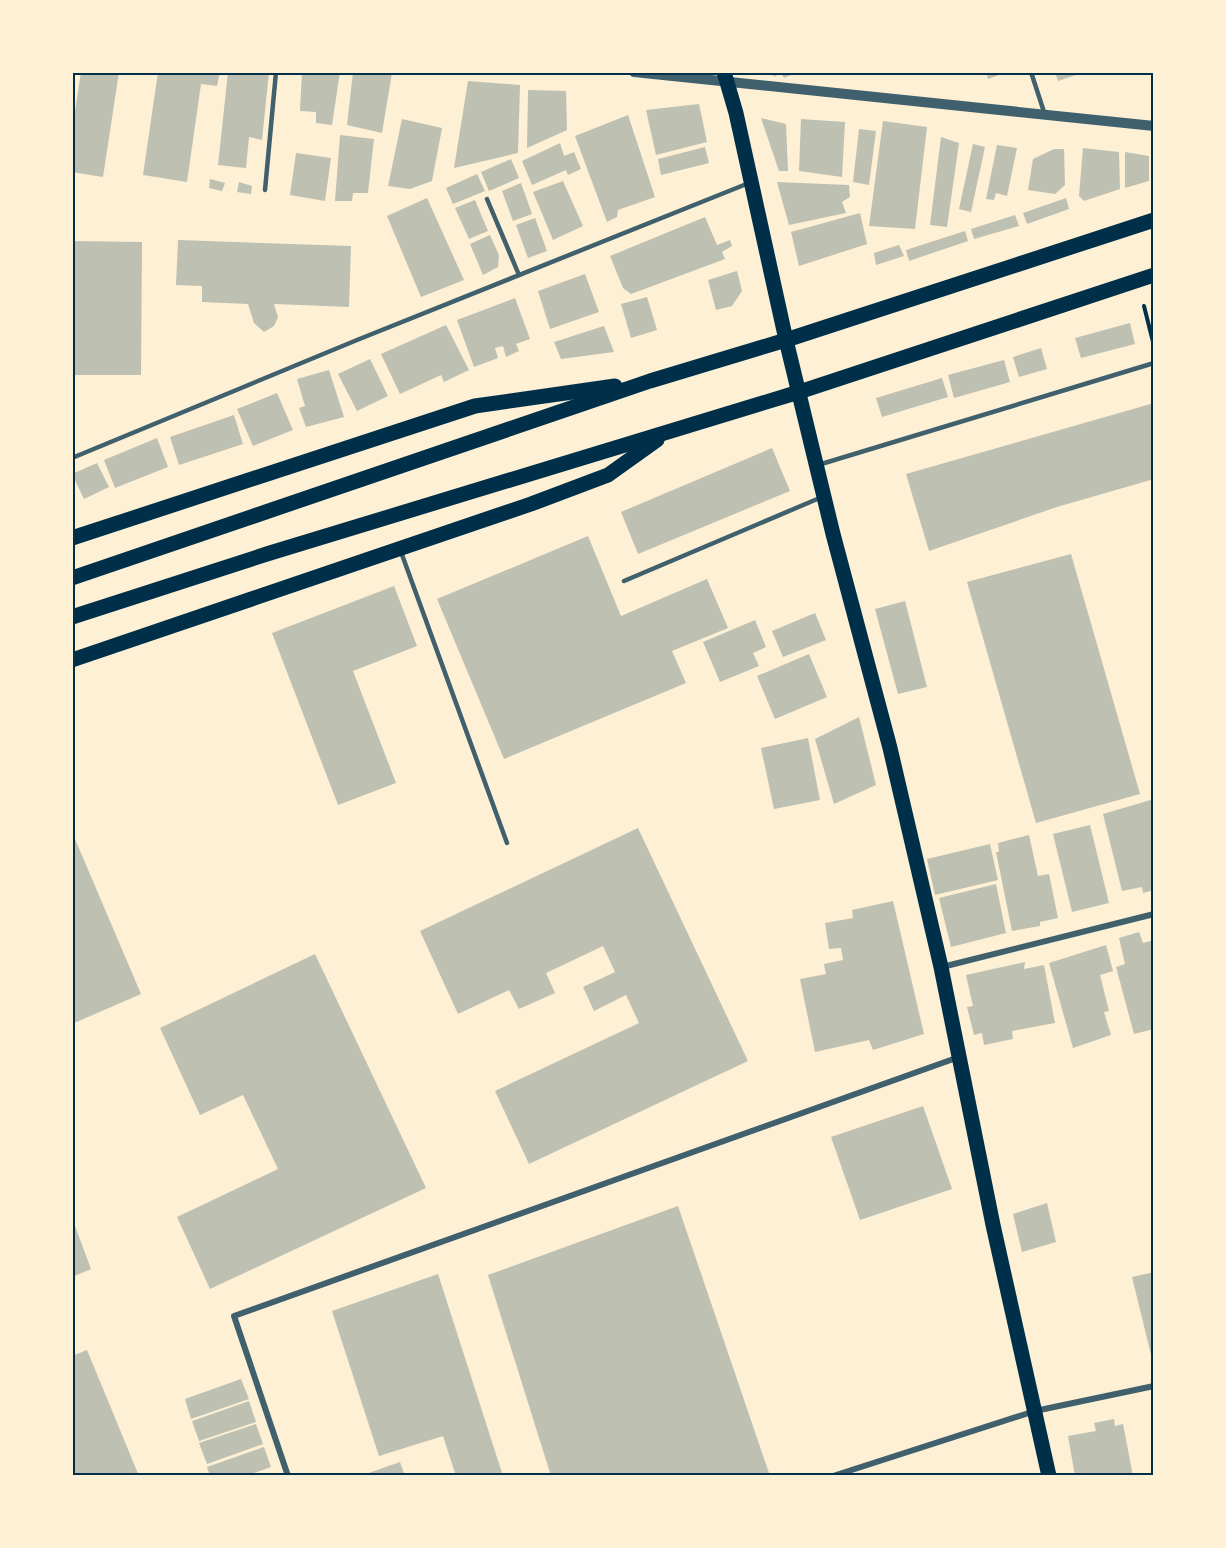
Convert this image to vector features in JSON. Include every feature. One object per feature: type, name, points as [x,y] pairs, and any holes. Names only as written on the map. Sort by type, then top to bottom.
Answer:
[{"type":"main road","points":[[726,77],[816,465],[890,748],[941,968],[993,1225],[1049,1476]]},
{"type":"main road","points":[[72,578],[650,381],[786,340],[1154,220]]},
{"type":"main road","points":[[72,617],[270,553],[799,393],[1154,274]]},
{"type":"main road","points":[[72,538],[475,406],[650,381]]},
{"type":"main road","points":[[72,660],[531,504],[608,475],[667,433]]},
{"type":"street","points":[[634,72],[726,77],[1154,126]]},
{"type":"street","points":[[941,968],[1154,914]]},
{"type":"street","points":[[288,1476],[234,1316],[960,1057]]},
{"type":"street","points":[[833,1476],[1035,1411],[1154,1386]]},
{"type":"lane","points":[[265,190],[276,72]]},
{"type":"lane","points":[[1031,72],[1045,115]]},
{"type":"lane","points":[[72,458],[751,182]]},
{"type":"lane","points":[[487,199],[519,275]]},
{"type":"lane","points":[[816,465],[1154,363]]},
{"type":"lane","points":[[624,581],[824,496]]},
{"type":"lane","points":[[400,549],[507,843]]},
{"type":"path","points":[[1144,305],[1154,344]]},
{"type":"building","points":[[81,72],[119,72],[103,177],[72,172],[72,131]]},
{"type":"building","points":[[158,72],[220,72],[217,86],[201,84],[187,182],[143,175]]},
{"type":"building","points":[[228,72],[269,72],[262,140],[249,137],[246,168],[218,165]]},
{"type":"building","points":[[302,72],[340,72],[332,125],[316,123],[316,112],[300,111]]},
{"type":"building","points":[[353,72],[392,73],[382,133],[347,125]]},
{"type":"building","points":[[772,72],[798,72],[784,78],[781,73],[774,77]]},
{"type":"building","points":[[986,72],[1007,72],[988,79]]},
{"type":"building","points":[[1055,72],[1085,72],[1058,81]]},
{"type":"building","points":[[468,81],[520,85],[518,153],[454,168]]},
{"type":"building","points":[[528,90],[566,91],[567,130],[527,148]]},
{"type":"building","points":[[699,104],[707,142],[656,155],[646,110]]},
{"type":"building","points":[[628,115],[655,197],[618,210],[617,217],[607,222],[575,136]]},
{"type":"building","points":[[761,118],[786,124],[788,171],[779,171]]},
{"type":"building","points":[[402,119],[442,128],[432,181],[410,189],[388,186]]},
{"type":"building","points":[[801,119],[845,122],[842,177],[799,171]]},
{"type":"building","points":[[883,121],[927,127],[915,229],[869,226]]},
{"type":"building","points":[[859,129],[876,131],[869,185],[853,182]]},
{"type":"building","points":[[340,135],[374,139],[368,193],[353,193],[352,201],[335,201]]},
{"type":"building","points":[[941,137],[959,143],[947,227],[930,225]]},
{"type":"building","points":[[560,143],[564,156],[574,152],[581,169],[568,175],[566,170],[532,185],[522,161]]},
{"type":"building","points":[[973,144],[985,147],[971,212],[959,209]]},
{"type":"building","points":[[997,145],[1017,148],[1007,196],[996,193],[994,200],[986,199]]},
{"type":"building","points":[[705,147],[709,163],[661,175],[658,159]]},
{"type":"building","points":[[1083,148],[1119,152],[1120,189],[1084,201],[1079,196]]},
{"type":"building","points":[[1054,149],[1064,149],[1065,185],[1055,194],[1028,190],[1033,159]]},
{"type":"building","points":[[1125,152],[1149,156],[1149,181],[1125,188]]},
{"type":"building","points":[[296,153],[331,158],[325,201],[290,195]]},
{"type":"building","points":[[511,159],[519,178],[489,191],[481,172]]},
{"type":"building","points":[[477,174],[485,191],[453,204],[446,188]]},
{"type":"building","points":[[210,179],[225,183],[222,191],[209,188]]},
{"type":"building","points":[[563,181],[583,226],[553,240],[533,192]]},
{"type":"building","points":[[239,182],[252,186],[251,194],[237,192]]},
{"type":"building","points":[[777,182],[849,185],[850,197],[842,202],[846,213],[789,225]]},
{"type":"building","points":[[521,183],[532,214],[513,221],[502,191]]},
{"type":"building","points":[[427,198],[464,280],[421,297],[387,216]]},
{"type":"building","points":[[1066,198],[1069,209],[1027,224],[1023,213]]},
{"type":"building","points":[[475,200],[488,231],[469,239],[455,208]]},
{"type":"building","points":[[860,213],[867,244],[799,266],[791,232]]},
{"type":"building","points":[[1015,215],[1019,226],[974,239],[971,229]]},
{"type":"building","points":[[705,217],[717,245],[730,240],[732,246],[722,252],[725,259],[631,294],[623,288],[610,256]]},
{"type":"building","points":[[535,218],[547,251],[528,258],[516,225]]},
{"type":"building","points":[[965,231],[968,241],[909,261],[906,250]]},
{"type":"building","points":[[490,235],[499,255],[498,267],[483,275],[470,244]]},
{"type":"building","points":[[178,240],[351,246],[349,307],[274,304],[278,317],[274,326],[264,332],[254,323],[248,304],[202,302],[202,286],[176,285]]},
{"type":"building","points":[[72,241],[142,242],[141,375],[72,375]]},
{"type":"building","points":[[899,245],[904,256],[876,265],[874,253]]},
{"type":"building","points":[[737,271],[742,291],[732,306],[716,310],[708,280]]},
{"type":"building","points":[[585,274],[599,312],[550,329],[538,291]]},
{"type":"building","points":[[647,297],[657,330],[631,338],[621,304]]},
{"type":"building","points":[[515,298],[530,339],[516,344],[519,351],[506,357],[503,346],[495,348],[498,358],[474,367],[457,320]]},
{"type":"building","points":[[1130,323],[1135,344],[1081,358],[1075,338]]},
{"type":"building","points":[[446,325],[469,370],[444,382],[441,375],[400,394],[381,354]]},
{"type":"building","points":[[604,326],[614,352],[561,359],[554,342]]},
{"type":"building","points":[[1041,348],[1047,369],[1019,377],[1013,357]]},
{"type":"building","points":[[370,359],[388,396],[357,411],[338,374]]},
{"type":"building","points":[[1004,360],[1010,382],[954,398],[948,375]]},
{"type":"building","points":[[329,370],[344,417],[306,427],[299,408],[305,406],[297,379]]},
{"type":"building","points":[[942,378],[948,397],[882,417],[876,398]]},
{"type":"building","points":[[277,393],[293,430],[253,446],[237,409]]},
{"type":"building","points":[[1154,403],[1154,479],[1057,507],[929,551],[906,474]]},
{"type":"building","points":[[234,415],[243,444],[179,465],[170,437]]},
{"type":"building","points":[[157,438],[168,467],[115,488],[104,460]]},
{"type":"building","points":[[772,448],[790,491],[638,554],[621,512]]},
{"type":"building","points":[[97,463],[109,487],[84,499],[72,474]]},
{"type":"building","points":[[588,536],[621,616],[707,579],[728,628],[672,651],[686,683],[504,759],[437,599]]},
{"type":"building","points":[[1071,554],[1140,794],[1036,823],[967,582]]},
{"type":"building","points":[[394,586],[417,646],[353,671],[396,783],[338,805],[272,633]]},
{"type":"building","points":[[905,601],[927,687],[898,694],[875,609]]},
{"type":"building","points":[[815,613],[826,640],[783,657],[772,631]]},
{"type":"building","points":[[755,620],[766,647],[753,653],[759,666],[720,682],[703,642]]},
{"type":"building","points":[[809,654],[827,697],[775,719],[757,676]]},
{"type":"building","points":[[859,717],[876,785],[834,804],[815,739]]},
{"type":"building","points":[[808,738],[820,800],[774,809],[761,748]]},
{"type":"building","points":[[1154,799],[1154,890],[1143,893],[1142,887],[1122,891],[1103,814]]},
{"type":"building","points":[[1090,825],[1109,903],[1072,912],[1053,834]]},
{"type":"building","points":[[638,828],[748,1061],[529,1164],[495,1091],[639,1023],[626,995],[594,1011],[583,987],[615,972],[603,946],[546,973],[555,993],[519,1009],[509,990],[458,1014],[420,931]]},
{"type":"building","points":[[72,832],[141,994],[72,1024]]},
{"type":"building","points":[[1029,835],[1038,876],[1049,874],[1058,918],[1040,922],[1040,926],[1012,931],[996,852],[999,852],[998,843]]},
{"type":"building","points":[[990,844],[998,880],[935,895],[927,859]]},
{"type":"building","points":[[996,884],[1006,933],[951,947],[939,898]]},
{"type":"building","points":[[893,901],[924,1034],[873,1050],[869,1040],[815,1052],[800,979],[826,974],[824,964],[843,960],[841,948],[829,949],[825,923],[853,918],[852,910]]},
{"type":"building","points":[[1139,932],[1143,943],[1154,940],[1154,1029],[1134,1034],[1116,967],[1125,964],[1119,938]]},
{"type":"building","points":[[1106,945],[1113,971],[1100,975],[1109,1011],[1104,1012],[1111,1035],[1073,1048],[1049,963]]},
{"type":"building","points":[[315,954],[426,1188],[210,1289],[177,1217],[278,1169],[243,1095],[200,1115],[160,1028]]},
{"type":"building","points":[[1025,962],[1024,969],[1044,965],[1055,1023],[1012,1031],[1013,1039],[984,1045],[982,1033],[974,1035],[967,1007],[973,1006],[966,975]]},
{"type":"building","points":[[923,1106],[952,1189],[860,1220],[831,1137]]},
{"type":"building","points":[[1047,1203],[1056,1242],[1022,1252],[1013,1214]]},
{"type":"building","points":[[678,1206],[770,1476],[551,1476],[488,1275]]},
{"type":"building","points":[[72,1218],[91,1269],[72,1277]]},
{"type":"building","points":[[1154,1272],[1154,1363],[1153,1363],[1132,1277]]},
{"type":"building","points":[[438,1274],[503,1476],[456,1476],[443,1436],[379,1456],[332,1311]]},
{"type":"building","points":[[87,1350],[139,1476],[72,1476],[72,1356]]},
{"type":"building","points":[[241,1379],[249,1399],[191,1419],[185,1399]]},
{"type":"building","points":[[249,1401],[256,1422],[199,1441],[192,1421]]},
{"type":"building","points":[[1114,1419],[1115,1426],[1123,1424],[1133,1476],[1075,1476],[1068,1436],[1096,1431],[1094,1423]]},
{"type":"building","points":[[256,1424],[263,1444],[207,1464],[199,1443]]},
{"type":"building","points":[[264,1447],[271,1467],[245,1476],[210,1476],[207,1467]]},
{"type":"building","points":[[400,1462],[405,1476],[360,1476]]}]
